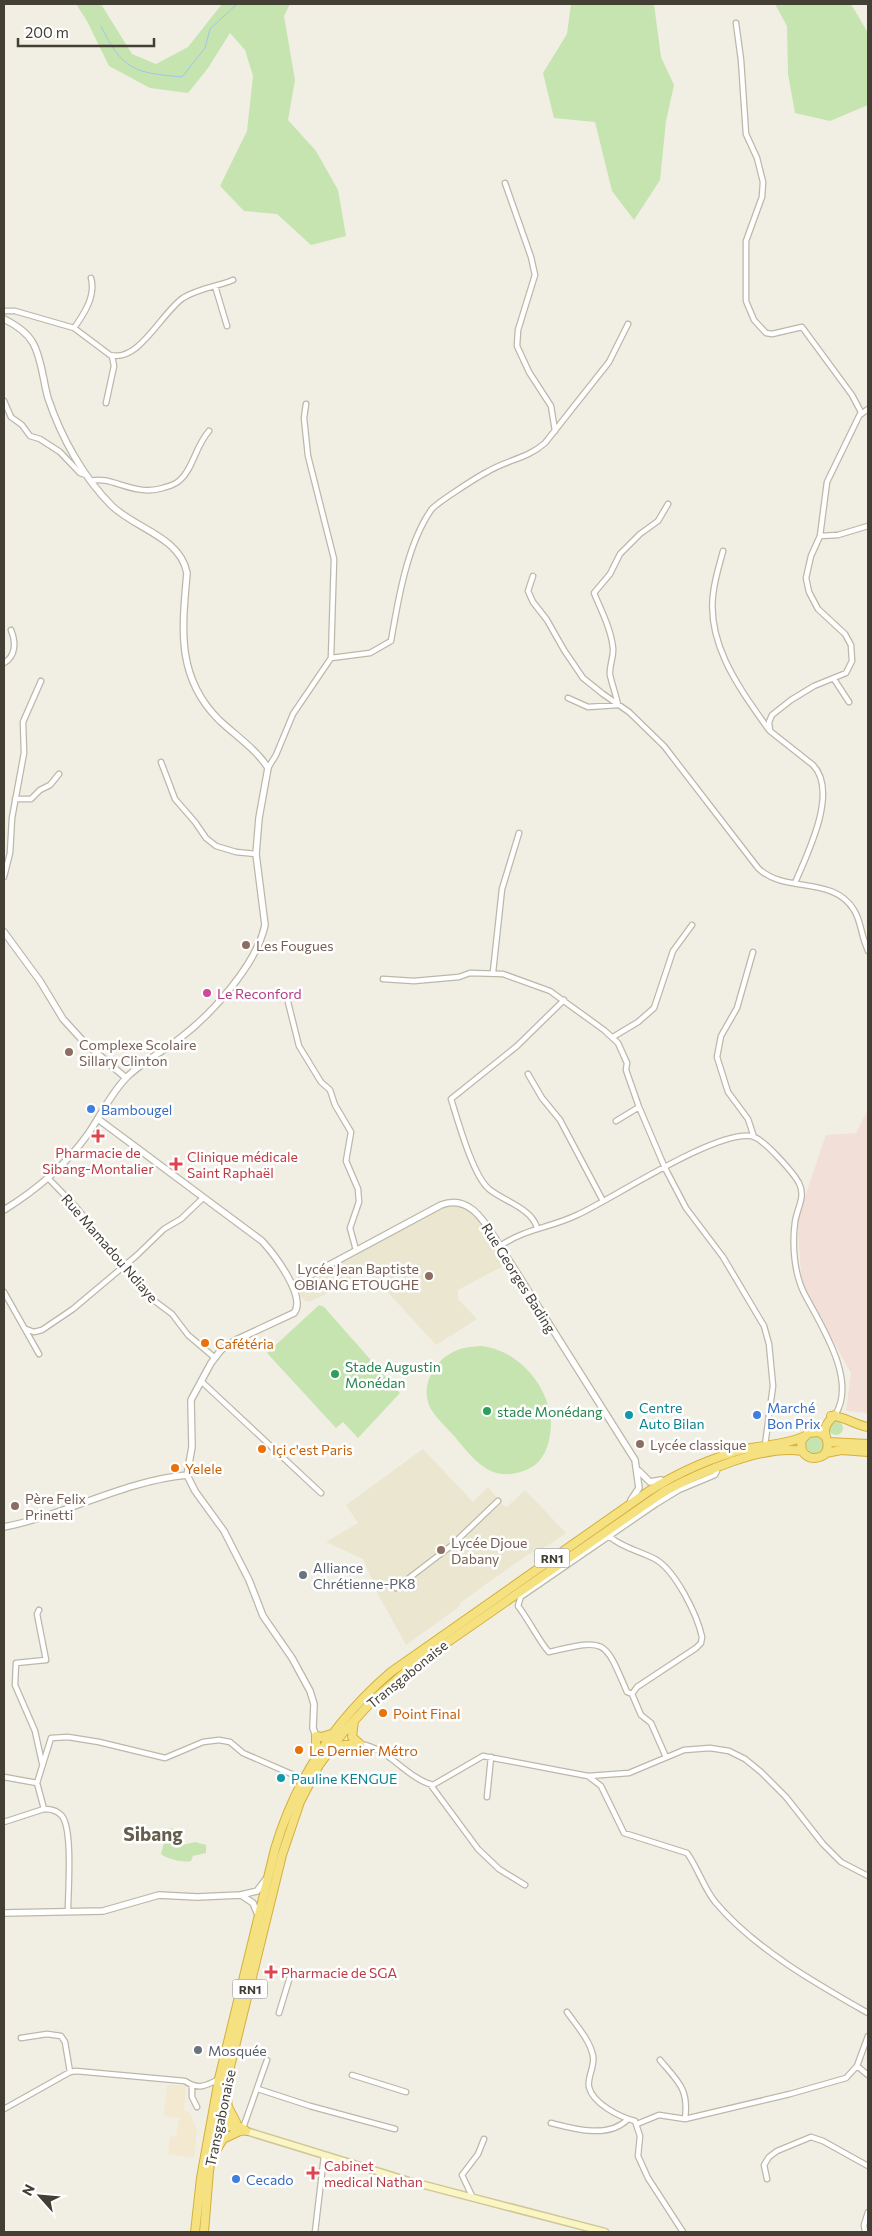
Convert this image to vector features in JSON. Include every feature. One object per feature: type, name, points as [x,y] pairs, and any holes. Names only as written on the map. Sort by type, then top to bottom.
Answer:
[{"type":"highway","points":[[868,1427],[856,1425],[835,1416],[827,1418],[816,1431],[827,1440],[868,1444]]},
{"type":"highway","points":[[826,1453],[826,1424],[835,1416]]},
{"type":"highway","name":"RN1","points":[[803,1438],[808,1433],[816,1431]]},
{"type":"highway","points":[[802,1451],[800,1444],[803,1438]]},
{"type":"highway","name":"Transgabonaise","points":[[332,1733],[365,1696],[391,1672],[617,1513],[681,1473],[728,1454],[803,1438]]},
{"type":"highway","name":"RN1","points":[[802,1451],[814,1459],[826,1453],[841,1450],[868,1452]]},
{"type":"highway","name":"Transgabonaise","points":[[195,2232],[201,2178],[215,2116],[225,2090],[286,1839],[304,1794],[326,1755],[356,1717],[379,1694],[410,1669],[565,1564],[665,1491],[717,1468],[762,1454],[802,1451]]},
{"type":"highway","points":[[356,1717],[351,1734],[353,1739],[360,1744]]},
{"type":"highway","points":[[316,1756],[316,1736],[322,1737],[332,1733]]},
{"type":"highway","name":"RN1","points":[[316,1756],[332,1733]]},
{"type":"highway","points":[[326,1755],[344,1745],[360,1744]]},
{"type":"highway","name":"Transgabonaise","points":[[204,2232],[219,2079],[267,1878],[286,1813],[316,1756]]},
{"type":"highway","points":[[225,2090],[228,2106],[241,2128]]},
{"type":"highway","points":[[215,2116],[241,2128]]},
{"type":"highway","points":[[209,2170],[220,2142],[241,2128]]},
{"type":"main road","points":[[241,2128],[324,2156],[408,2181],[472,2196],[604,2232]]},
{"type":"street","points":[[736,23],[741,60],[746,134],[757,158],[763,182],[762,197],[746,241],[746,301],[750,313],[758,326],[766,333],[772,334],[802,327],[859,405],[860,414]]},
{"type":"street","points":[[505,183],[531,257],[535,275],[518,330],[517,346],[529,372],[551,406],[555,431]]},
{"type":"street","points":[[74,328],[93,291],[91,278]]},
{"type":"street","points":[[112,356],[132,351],[143,343],[168,311],[196,290],[233,280]]},
{"type":"street","points":[[215,286],[227,326]]},
{"type":"street","points":[[4,311],[15,311],[74,328],[112,356],[114,366],[106,403]]},
{"type":"street","points":[[4,319],[23,332],[33,343],[48,399],[67,442],[86,475],[117,510],[152,532],[173,549],[185,563],[187,573],[183,643],[191,679],[207,706],[268,768]]},
{"type":"street","points":[[331,658],[370,653],[391,641],[396,602],[414,545],[420,529],[436,505],[489,470],[536,451],[555,431],[609,362],[628,324]]},
{"type":"street","points":[[4,401],[12,417],[22,425],[30,436],[40,439],[60,452],[80,473],[86,475]]},
{"type":"street","points":[[4,1210],[49,1178],[73,1153],[126,1078],[188,1033],[227,992],[249,963],[262,936],[265,925],[256,854],[259,818],[268,768],[297,707],[331,658],[334,559],[308,456],[304,418],[306,404]]},
{"type":"street","points":[[770,731],[769,722],[772,715],[791,700],[814,686],[846,673],[853,656],[852,645],[845,634],[818,609],[809,592],[806,578],[811,556],[820,536],[827,482],[860,414],[868,409]]},
{"type":"street","points":[[95,486],[108,481],[143,491],[155,491],[172,486],[184,476],[200,441],[209,431]]},
{"type":"street","points":[[618,705],[610,676],[610,663],[613,655],[612,639],[601,604],[594,593],[610,574],[620,554],[640,534],[658,521],[668,504]]},
{"type":"street","points":[[820,536],[838,535],[868,526]]},
{"type":"street","points":[[723,551],[712,604],[719,645],[729,671],[770,731],[813,764],[819,770],[822,780],[824,797],[822,810],[795,883]]},
{"type":"street","points":[[533,576],[528,591],[533,602],[547,620],[583,678],[629,712],[664,746],[758,868],[772,879],[826,890],[846,900],[858,918],[867,942],[868,951]]},
{"type":"street","points":[[4,663],[13,652],[14,637],[11,630]]},
{"type":"street","points":[[834,678],[849,702]]},
{"type":"street","points":[[4,877],[10,853],[14,799],[24,753],[24,722],[41,681]]},
{"type":"street","points":[[568,698],[588,707],[618,705]]},
{"type":"street","points":[[160,762],[175,799],[196,822],[206,838],[216,846],[236,852],[256,854]]},
{"type":"street","points":[[14,799],[31,799],[50,784],[58,774]]},
{"type":"street","points":[[493,972],[502,888],[519,834]]},
{"type":"street","points":[[613,1037],[638,1022],[654,1008],[673,951],[692,924]]},
{"type":"street","points":[[4,932],[40,981],[63,1019],[84,1042],[126,1078]]},
{"type":"street","points":[[754,952],[738,1008],[721,1036],[717,1057],[728,1092],[748,1119],[754,1137]]},
{"type":"street","points":[[383,979],[414,981],[459,977],[470,973],[493,972],[537,985],[564,1000],[613,1037],[618,1043],[627,1063],[626,1070],[639,1107],[664,1168],[686,1208],[723,1257],[764,1326],[769,1344],[773,1386],[765,1445]]},
{"type":"street","points":[[537,1228],[536,1223],[526,1212],[488,1188],[470,1156],[451,1100],[516,1046],[564,1000]]},
{"type":"street","points":[[288,1002],[299,1046],[321,1082],[330,1090],[335,1105],[350,1132],[346,1161],[358,1189],[359,1202],[350,1228],[356,1250]]},
{"type":"street","points":[[528,1074],[542,1098],[560,1120],[603,1201]]},
{"type":"street","points":[[616,1121],[639,1107]]},
{"type":"street","points":[[98,1119],[262,1241],[281,1266],[292,1285],[298,1303],[294,1313],[236,1340],[221,1350],[201,1380],[191,1400],[192,1447],[187,1475],[195,1491],[224,1531],[249,1580],[263,1616],[296,1664],[310,1691],[314,1704],[313,1728],[316,1736]]},
{"type":"street","points":[[500,1246],[521,1234],[573,1217],[664,1168],[730,1138],[741,1136],[754,1137],[763,1143],[794,1176],[801,1189],[802,1198],[794,1228],[797,1275],[838,1365],[842,1389],[839,1408],[835,1416]]},
{"type":"street","name":"Rue Mamadou Ndiaye","points":[[49,1178],[152,1301],[172,1314],[194,1341],[215,1358]]},
{"type":"street","points":[[26,1329],[34,1332],[42,1330],[73,1309],[164,1229],[181,1219],[204,1198]]},
{"type":"street","name":"Rue Georges Bading","points":[[292,1285],[441,1205],[454,1202],[466,1206],[475,1211],[500,1246],[633,1457],[637,1469]]},
{"type":"street","points":[[4,1292],[39,1354]]},
{"type":"street","points":[[201,1380],[321,1493]]},
{"type":"street","points":[[565,1564],[610,1537],[668,1497],[714,1475],[718,1472],[717,1468]]},
{"type":"street","points":[[637,1469],[644,1478],[653,1482],[681,1473]]},
{"type":"street","points":[[617,1513],[638,1492],[637,1469]]},
{"type":"street","points":[[4,1527],[53,1514],[147,1481],[187,1475]]},
{"type":"street","points":[[396,1588],[451,1546],[498,1501]]},
{"type":"street","points":[[610,1537],[623,1546],[656,1559],[664,1566],[688,1600],[702,1637],[701,1643],[696,1648],[637,1687],[632,1694]]},
{"type":"street","points":[[523,1592],[518,1606],[532,1625],[545,1649],[550,1652],[580,1644],[594,1644],[603,1647],[612,1656],[627,1692],[632,1694],[641,1714],[651,1723],[666,1757]]},
{"type":"street","points":[[38,1610],[37,1614],[46,1660],[16,1663],[14,1677],[15,1685],[36,1731],[42,1764]]},
{"type":"street","points":[[44,1808],[37,1783],[51,1738],[68,1737],[99,1742],[165,1758],[203,1742],[218,1740],[230,1742],[243,1752],[303,1779]]},
{"type":"street","points":[[360,1744],[376,1748],[430,1784],[478,1849],[499,1869],[524,1884]]},
{"type":"street","points":[[430,1784],[436,1784],[476,1759],[491,1757],[588,1776],[629,1773],[684,1750],[710,1748],[729,1751],[745,1759],[786,1797],[823,1844],[837,1857],[868,1876]]},
{"type":"street","points":[[487,1797],[491,1757]]},
{"type":"street","points":[[588,1776],[601,1786],[624,1833],[687,1853],[715,1901],[736,1924],[810,1980],[868,2013]]},
{"type":"street","points":[[4,1777],[37,1783]]},
{"type":"street","points":[[4,1822],[44,1808],[51,1809],[62,1816],[65,1823],[70,1857],[68,1911]]},
{"type":"street","points":[[4,1913],[108,1910],[159,1895],[197,1897],[241,1895],[257,1891],[267,1878]]},
{"type":"street","points":[[241,1895],[253,1902],[258,1917]]},
{"type":"street","points":[[279,2013],[292,1970]]},
{"type":"street","points":[[567,2012],[593,2055],[593,2070],[589,2087],[614,2113],[635,2121],[637,2124],[640,2136],[638,2156],[648,2178],[683,2232]]},
{"type":"street","points":[[21,2038],[47,2034],[61,2036],[64,2039],[70,2072]]},
{"type":"street","points":[[637,2124],[658,2115],[685,2119],[846,2078],[857,2066],[868,2036]]},
{"type":"street","points":[[241,2128],[258,2089],[267,2060]]},
{"type":"street","points":[[660,2060],[684,2090],[686,2099],[685,2119]]},
{"type":"street","points":[[857,2066],[868,2075]]},
{"type":"street","points":[[4,2108],[70,2072],[185,2081],[192,2086],[207,2086],[219,2079]]},
{"type":"street","points":[[352,2075],[406,2092]]},
{"type":"street","points":[[192,2086],[192,2097],[198,2107]]},
{"type":"street","points":[[258,2089],[310,2106],[395,2129]]},
{"type":"street","points":[[551,2123],[574,2130],[615,2129],[622,2126],[628,2119]]},
{"type":"street","points":[[767,2179],[764,2165],[769,2158],[798,2140],[811,2137],[823,2141],[868,2166]]},
{"type":"street","points":[[472,2196],[462,2176],[478,2154],[484,2139]]},
{"type":"street","points":[[315,2232],[324,2156]]},
{"type":"street","points":[[865,2232],[864,2225],[868,2212]]},
{"type":"shaded area","points":[[868,1109],[868,1413],[846,1411],[851,1373],[802,1284],[797,1220],[826,1135],[856,1133]]},
{"type":"shaded area","name":"Lycée Jean Baptiste OBIANG ETOUGHE","points":[[459,1206],[471,1213],[480,1223],[503,1256],[501,1262],[503,1266],[458,1290],[458,1299],[477,1319],[436,1345],[370,1273],[309,1302],[304,1300],[298,1292],[299,1286],[438,1210]]},
{"type":"shaded area","name":"Lycée Djoue Dabany","points":[[423,1449],[473,1502],[488,1487],[507,1507],[525,1490],[566,1533],[547,1546],[529,1554],[493,1579],[460,1603],[460,1606],[406,1645],[379,1596],[363,1559],[326,1542],[358,1523],[346,1505]]},
{"type":"shaded area","points":[[167,2085],[186,2085],[184,2111],[189,2112],[197,2130],[194,2158],[168,2154],[170,2136],[176,2137],[179,2118],[164,2116]]},
{"type":"green space","points":[[76,4],[101,4],[132,54],[156,64],[188,47],[222,4],[290,4],[284,16],[295,80],[288,120],[316,151],[338,190],[346,236],[311,245],[277,214],[244,211],[220,186],[247,131],[253,76],[245,50],[230,33],[208,68],[188,93],[150,88],[109,66],[87,21]]},
{"type":"green space","points":[[571,4],[654,4],[661,57],[674,85],[666,121],[660,180],[634,220],[612,191],[595,122],[554,118],[543,73],[567,34]]},
{"type":"green space","points":[[775,4],[851,4],[868,33],[868,105],[830,121],[795,113],[788,74],[787,26]]},
{"type":"green space","name":"Stade Augustin Monédan","points":[[319,1305],[324,1307],[400,1393],[358,1438],[343,1422],[336,1428],[267,1353]]},
{"type":"green space","points":[[481,1346],[496,1349],[523,1365],[534,1377],[548,1405],[551,1420],[550,1435],[542,1457],[532,1467],[512,1474],[496,1473],[481,1465],[433,1413],[427,1397],[428,1381],[441,1360],[455,1351]]},
{"type":"green space","points":[[833,1421],[839,1421],[843,1428],[839,1435],[833,1435],[829,1431],[829,1425]]},
{"type":"green space","points":[[815,1436],[821,1439],[824,1445],[821,1451],[815,1454],[809,1451],[806,1445],[809,1439]]},
{"type":"green space","points":[[458,1628],[459,1630],[401,1672],[365,1703],[335,1739],[310,1778],[299,1799],[282,1843],[228,2059],[280,1842],[297,1798],[308,1777],[333,1737],[348,1718],[381,1684]]},
{"type":"green space","points":[[168,1828],[174,1829],[173,1842],[182,1845],[195,1842],[206,1845],[206,1853],[193,1856],[191,1861],[176,1860],[164,1856],[161,1854]]},
{"type":"waterway","points":[[101,26],[116,52],[132,66],[152,74],[182,77],[205,48],[210,29],[237,4]]},
{"type":"place","name":"Les Fougues","points":[[246,945]]},
{"type":"place","name":"Le Reconford","points":[[207,993]]},
{"type":"place","name":"Complexe Scolaire Sillary Clinton","points":[[69,1052]]},
{"type":"place","name":"Bambougel","points":[[91,1109]]},
{"type":"place","name":"Pharmacie de Sibang-Montalier","points":[[98,1136]]},
{"type":"place","name":"Clinique médicale Saint Raphaël","points":[[176,1164]]},
{"type":"place","name":"Lycée Jean Baptiste OBIANG ETOUGHE","points":[[429,1276]]},
{"type":"place","name":"Cafétéria","points":[[205,1343]]},
{"type":"place","name":"Stade Augustin Monédan","points":[[335,1374]]},
{"type":"place","name":"stade Monédang","points":[[487,1411]]},
{"type":"place","name":"Centre Auto Bilan","points":[[629,1415]]},
{"type":"place","name":"Marché Bon Prix","points":[[757,1415]]},
{"type":"place","name":"Lycée classique","points":[[640,1444]]},
{"type":"place","name":"Içi c'est Paris","points":[[262,1449]]},
{"type":"place","name":"Yelele","points":[[175,1468]]},
{"type":"place","name":"Père Felix Prinetti","points":[[15,1506]]},
{"type":"place","name":"Lycée Djoue Dabany","points":[[441,1550]]},
{"type":"place","name":"Alliance Chrétienne-PK8","points":[[303,1575]]},
{"type":"place","name":"Point Final","points":[[383,1713]]},
{"type":"place","name":"Le Dernier Métro","points":[[299,1750]]},
{"type":"place","name":"Pauline KENGUE","points":[[281,1778]]},
{"type":"place","name":"Pharmacie de SGA","points":[[271,1972]]},
{"type":"place","name":"Mosquée","points":[[198,2050]]},
{"type":"place","name":"Cabinet medical Nathan","points":[[313,2173]]},
{"type":"place","name":"Cecado","points":[[236,2179]]},
{"type":"district","name":"Sibang","points":[[153,1833]]}]
